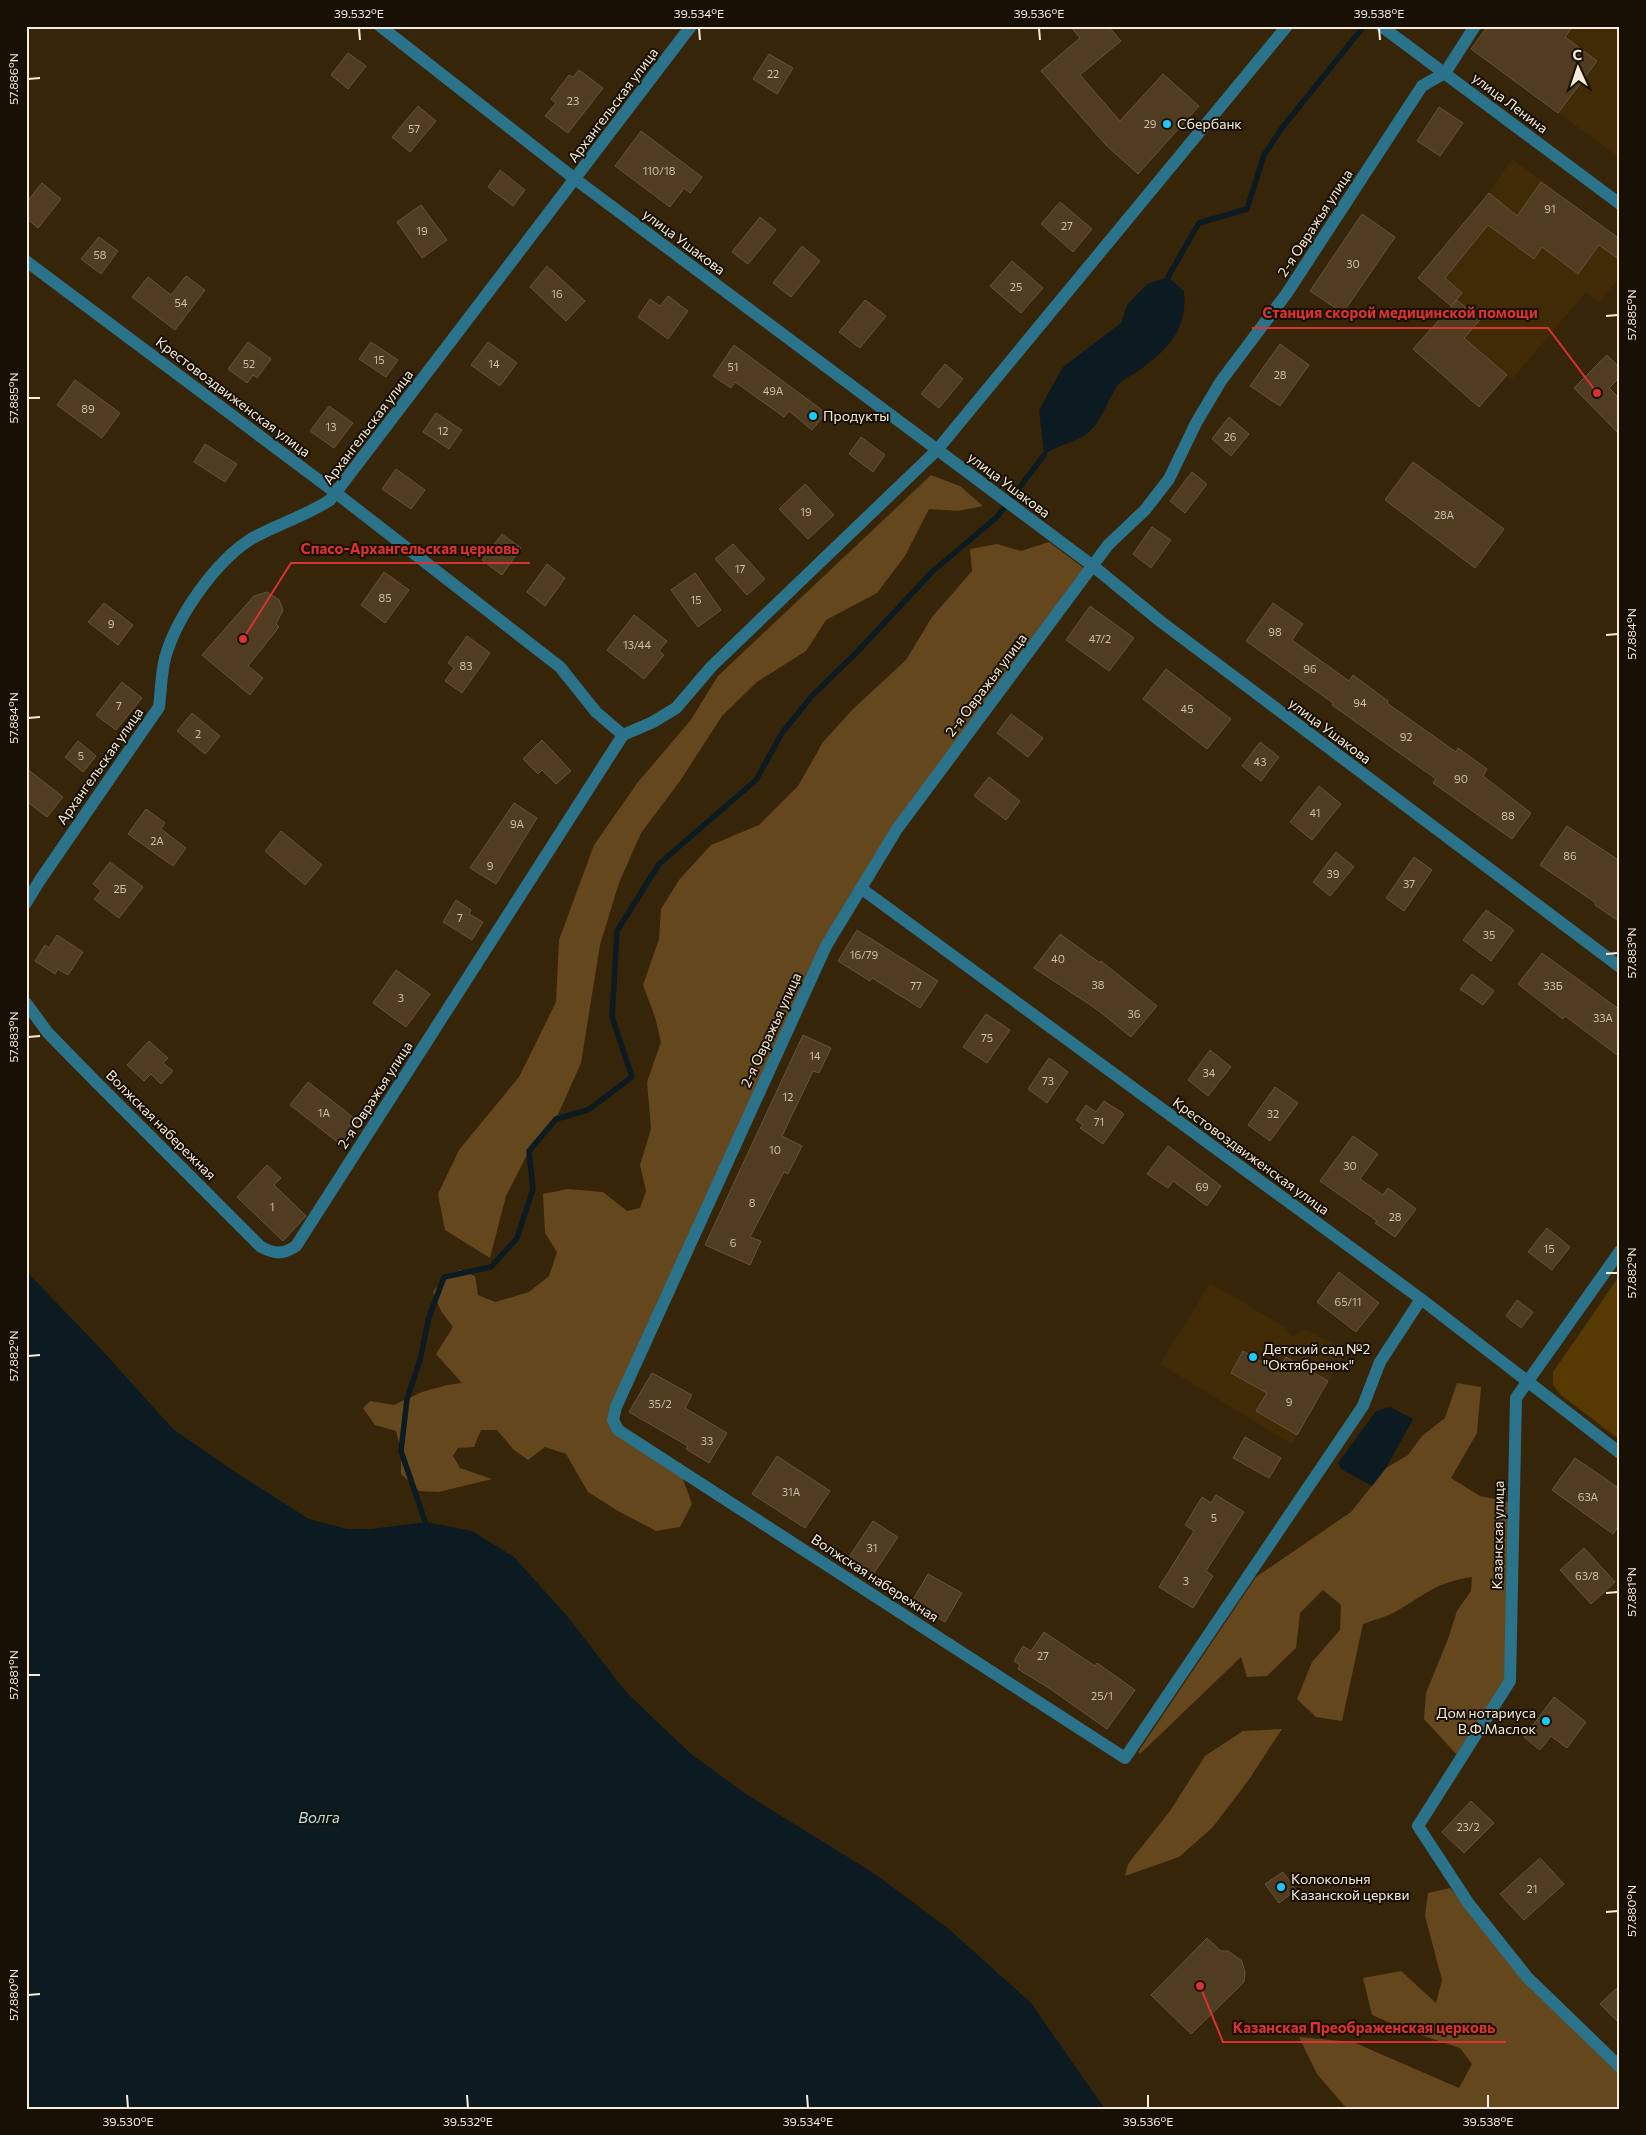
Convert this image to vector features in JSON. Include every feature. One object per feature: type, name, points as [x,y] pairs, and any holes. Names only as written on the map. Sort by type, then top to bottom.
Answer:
[{"type":"street","name":"улица Ушакова","points":[[380,26],[575,179],[1093,566],[1160,621],[1620,967]]},
{"type":"street","name":"Архангельская улица","points":[[26,903],[159,707],[162,672],[171,643],[178,626],[209,578],[237,549],[330,500],[691,26]]},
{"type":"street","points":[[623,735],[653,722],[676,708],[712,666],[937,450],[1287,26]]},
{"type":"street","name":"улица Ленина","points":[[1381,26],[1620,204]]},
{"type":"street","name":"2-я Овражья улица","points":[[613,1420],[616,1407],[826,946],[897,829],[1108,546],[1145,510],[1169,479],[1196,423],[1221,380],[1287,293],[1422,86],[1446,73],[1475,26]]},
{"type":"street","name":"Крестовоздвиженская улица","points":[[26,261],[336,493],[560,667],[596,712],[623,735]]},
{"type":"street","name":"2-я Овражья улица","points":[[284,1254],[296,1246],[623,735]]},
{"type":"street","name":"Крестовоздвиженская улица","points":[[862,889],[1421,1299],[1620,1453]]},
{"type":"street","name":"Волжская набережная","points":[[26,1003],[48,1033],[261,1246],[272,1252],[284,1254]]},
{"type":"street","name":"Казанская улица","points":[[1620,1251],[1516,1398],[1510,1681],[1418,1826],[1469,1904],[1527,1977],[1620,2067]]},
{"type":"street","name":"Волжская набережная","points":[[613,1420],[618,1430],[1125,1758],[1363,1406],[1380,1362],[1421,1299]]},
{"type":"shaded area","points":[[1486,26],[1620,26],[1620,158],[1471,49]]},
{"type":"shaded area","points":[[1512,159],[1620,239],[1620,276],[1599,303],[1586,292],[1512,379],[1507,375],[1479,407],[1413,349],[1451,306],[1418,278],[1489,193]]},
{"type":"shaded area","points":[[931,475],[960,486],[983,506],[958,511],[929,509],[905,556],[877,593],[826,620],[806,651],[757,682],[722,716],[680,781],[641,833],[619,883],[600,945],[581,1063],[556,1119],[529,1151],[506,1196],[490,1258],[445,1230],[438,1194],[459,1150],[519,1077],[556,1002],[559,940],[594,845],[638,782],[690,721],[718,676]]},
{"type":"shaded area","points":[[1049,542],[1085,569],[858,886],[608,1420],[681,1474],[692,1504],[680,1527],[656,1531],[618,1511],[588,1492],[566,1454],[545,1447],[528,1460],[514,1450],[497,1430],[481,1430],[474,1447],[458,1448],[453,1456],[460,1468],[492,1479],[439,1492],[419,1491],[401,1474],[401,1451],[396,1431],[375,1425],[363,1408],[370,1401],[394,1405],[422,1392],[462,1383],[436,1354],[453,1327],[441,1311],[433,1292],[444,1277],[460,1270],[475,1276],[478,1295],[495,1302],[529,1292],[549,1276],[557,1252],[545,1233],[543,1194],[568,1189],[603,1192],[627,1211],[640,1208],[646,1191],[640,1165],[651,1129],[647,1082],[661,1042],[655,1017],[643,985],[659,939],[661,909],[679,880],[711,845],[759,825],[798,786],[823,742],[853,709],[906,660],[932,617],[972,571],[970,549],[997,544],[1021,551]]},
{"type":"shaded area","points":[[1620,1275],[1620,1440],[1561,1395],[1553,1385],[1553,1372]]},
{"type":"shaded area","name":"Детский сад №2 \"Октябренок\"","points":[[1210,1283],[1283,1326],[1292,1337],[1304,1329],[1346,1350],[1292,1444],[1160,1364]]},
{"type":"shaded area","points":[[1457,1383],[1481,1387],[1477,1433],[1451,1478],[1480,1496],[1508,1502],[1506,1679],[1458,1756],[1424,1719],[1426,1693],[1457,1611],[1471,1591],[1472,1577],[1449,1582],[1431,1590],[1391,1614],[1363,1624],[1342,1721],[1316,1717],[1297,1699],[1312,1662],[1340,1630],[1341,1605],[1323,1590],[1300,1613],[1296,1648],[1267,1676],[1247,1677],[1241,1657],[1140,1754],[1138,1752],[1256,1577],[1351,1512],[1386,1468],[1408,1455],[1422,1436],[1445,1418]]},
{"type":"shaded area","points":[[1282,1729],[1248,1781],[1212,1828],[1179,1857],[1125,1876],[1128,1864],[1170,1811],[1205,1756],[1243,1731]]},
{"type":"shaded area","points":[[1450,1888],[1620,2071],[1620,2109],[1347,2109],[1317,2074],[1299,2037],[1353,2042],[1459,2088],[1472,2064],[1460,2048],[1409,2031],[1372,2015],[1363,1978],[1401,1971],[1436,2003],[1442,1980],[1425,1916],[1428,1893]]},
{"type":"water","points":[[1168,277],[1184,291],[1183,317],[1173,338],[1158,356],[1118,385],[1091,430],[1080,438],[1044,455],[1039,410],[1063,367],[1121,323],[1127,305],[1147,284]]},
{"type":"water","name":"Волга","points":[[26,1271],[100,1348],[173,1429],[235,1472],[309,1519],[347,1529],[371,1529],[426,1522],[472,1531],[514,1557],[567,1616],[627,1693],[691,1754],[746,1794],[875,1874],[950,1930],[1031,2003],[1105,2109],[26,2109]]},
{"type":"water","points":[[1390,1407],[1413,1419],[1386,1468],[1372,1486],[1341,1469],[1338,1463],[1376,1411]]},
{"type":"building","points":[[1070,26],[1108,26],[1121,41],[1080,75],[1120,121],[1163,74],[1199,106],[1138,174],[1106,145],[1041,71],[1080,38]]},
{"type":"building","points":[[1488,26],[1573,26],[1565,37],[1597,61],[1558,113],[1471,49]]},
{"type":"building","points":[[348,53],[366,66],[348,89],[331,75]]},
{"type":"building","points":[[769,54],[793,68],[777,94],[753,79]]},
{"type":"building","points":[[579,70],[603,88],[568,133],[545,116],[556,103],[551,99],[569,75],[573,77]]},
{"type":"building","points":[[418,106],[436,121],[410,152],[392,137]]},
{"type":"building","points":[[1439,107],[1463,123],[1440,156],[1417,141]]},
{"type":"building","points":[[641,131],[702,177],[690,193],[684,188],[670,207],[615,166]]},
{"type":"building","points":[[500,170],[525,190],[513,206],[488,187]]},
{"type":"building","points":[[1541,182],[1620,239],[1620,260],[1599,245],[1578,274],[1542,247],[1534,259],[1488,225],[1445,278],[1462,293],[1451,306],[1418,278],[1489,193],[1517,216]]},
{"type":"building","points":[[42,183],[61,199],[38,228],[26,218],[26,203]]},
{"type":"building","points":[[1060,202],[1092,229],[1073,252],[1041,224]]},
{"type":"building","points":[[421,205],[447,240],[422,258],[397,222]]},
{"type":"building","points":[[1362,214],[1395,237],[1343,313],[1310,291]]},
{"type":"building","points":[[760,217],[776,230],[748,264],[732,252]]},
{"type":"building","points":[[99,237],[118,251],[101,274],[81,259]]},
{"type":"building","points":[[802,246],[820,261],[791,297],[773,283]]},
{"type":"building","points":[[1012,261],[1043,288],[1021,313],[990,286]]},
{"type":"building","points":[[547,266],[585,301],[566,321],[530,287]]},
{"type":"building","points":[[186,276],[205,290],[175,330],[132,297],[148,277],[171,295]]},
{"type":"building","points":[[668,296],[688,311],[668,339],[638,317],[650,299],[660,306]]},
{"type":"building","points":[[865,300],[886,316],[860,348],[839,332]]},
{"type":"building","points":[[1457,300],[1480,320],[1464,338],[1507,375],[1479,407],[1413,349]]},
{"type":"building","points":[[248,342],[271,359],[257,378],[253,375],[247,383],[228,369]]},
{"type":"building","points":[[371,342],[398,360],[386,377],[359,359]]},
{"type":"building","points":[[488,342],[517,363],[500,386],[471,365]]},
{"type":"building","points":[[1280,344],[1309,365],[1280,406],[1250,386]]},
{"type":"building","points":[[734,345],[826,413],[812,430],[789,411],[784,417],[735,382],[731,388],[713,376]]},
{"type":"building","points":[[1607,355],[1620,368],[1620,377],[1609,388],[1620,399],[1620,435],[1574,388]]},
{"type":"building","points":[[945,364],[963,379],[939,408],[921,394]]},
{"type":"building","points":[[75,380],[120,413],[102,438],[57,405]]},
{"type":"building","points":[[329,406],[353,423],[334,448],[310,431]]},
{"type":"building","points":[[436,413],[462,430],[449,449],[423,432]]},
{"type":"building","points":[[1229,417],[1249,434],[1231,456],[1212,439]]},
{"type":"building","points":[[861,437],[885,455],[873,472],[849,454]]},
{"type":"building","points":[[205,444],[237,464],[225,482],[194,462]]},
{"type":"building","points":[[1413,462],[1504,529],[1475,568],[1385,500]]},
{"type":"building","points":[[396,469],[425,490],[411,509],[382,489]]},
{"type":"building","points":[[1192,472],[1207,484],[1185,513],[1170,501]]},
{"type":"building","points":[[805,484],[834,515],[808,539],[779,509]]},
{"type":"building","points":[[1152,527],[1171,540],[1151,568],[1133,554]]},
{"type":"building","points":[[502,534],[521,548],[502,575],[482,560]]},
{"type":"building","points":[[733,544],[765,579],[747,595],[715,559]]},
{"type":"building","points":[[547,564],[565,578],[545,606],[527,592]]},
{"type":"building","points":[[384,572],[409,590],[385,623],[361,605]]},
{"type":"building","points":[[695,573],[721,610],[698,627],[671,590]]},
{"type":"building","points":[[267,592],[279,600],[283,610],[276,624],[279,627],[248,666],[263,678],[250,695],[202,655],[254,596]]},
{"type":"building","points":[[104,603],[133,625],[118,645],[88,622]]},
{"type":"building","points":[[1273,603],[1303,624],[1292,640],[1349,681],[1353,675],[1388,701],[1387,703],[1456,752],[1458,748],[1487,769],[1483,776],[1531,813],[1512,839],[1433,783],[1436,779],[1246,641]]},
{"type":"building","points":[[1090,606],[1134,638],[1109,671],[1066,640]]},
{"type":"building","points":[[634,615],[667,641],[659,651],[664,655],[644,679],[607,650]]},
{"type":"building","points":[[467,636],[490,653],[462,693],[445,681],[454,668],[448,663]]},
{"type":"building","points":[[1166,669],[1231,719],[1207,749],[1143,699]]},
{"type":"building","points":[[122,682],[142,698],[116,730],[96,715]]},
{"type":"building","points":[[192,713],[220,736],[205,754],[177,731]]},
{"type":"building","points":[[1011,714],[1043,738],[1028,757],[997,733]]},
{"type":"building","points":[[542,740],[571,771],[556,784],[542,770],[538,774],[523,759]]},
{"type":"building","points":[[78,741],[96,756],[83,772],[65,757]]},
{"type":"building","points":[[1260,742],[1279,757],[1261,781],[1242,766]]},
{"type":"building","points":[[26,768],[63,797],[47,817],[26,801]]},
{"type":"building","points":[[989,777],[1020,801],[1006,820],[974,796]]},
{"type":"building","points":[[1319,786],[1341,804],[1312,840],[1290,822]]},
{"type":"building","points":[[514,803],[537,818],[496,884],[470,868]]},
{"type":"building","points":[[146,809],[165,823],[161,829],[186,848],[173,866],[128,834]]},
{"type":"building","points":[[1567,826],[1620,861],[1620,922],[1595,905],[1596,903],[1540,865]]},
{"type":"building","points":[[281,831],[322,865],[305,885],[265,851]]},
{"type":"building","points":[[1336,852],[1354,867],[1330,896],[1313,882]]},
{"type":"building","points":[[1414,857],[1432,870],[1404,911],[1386,898]]},
{"type":"building","points":[[110,862],[143,887],[119,918],[94,899],[101,891],[93,884]]},
{"type":"building","points":[[456,900],[471,910],[469,914],[483,922],[472,940],[443,922]]},
{"type":"building","points":[[1486,910],[1514,930],[1491,961],[1463,940]]},
{"type":"building","points":[[857,930],[938,981],[920,1008],[872,978],[870,981],[838,961]]},
{"type":"building","points":[[1060,934],[1100,963],[1101,961],[1157,1006],[1131,1037],[1095,1008],[1034,968]]},
{"type":"building","points":[[57,935],[83,952],[68,975],[58,969],[55,974],[35,961],[45,945],[49,948]]},
{"type":"building","points":[[1542,953],[1620,1010],[1620,1057],[1565,1016],[1563,1019],[1518,984]]},
{"type":"building","points":[[396,970],[430,994],[406,1027],[373,1003]]},
{"type":"building","points":[[1472,974],[1494,991],[1483,1005],[1460,989]]},
{"type":"building","points":[[986,1014],[1010,1030],[987,1063],[963,1047]]},
{"type":"building","points":[[803,1035],[831,1048],[819,1073],[813,1071],[782,1136],[802,1146],[788,1174],[784,1172],[750,1237],[761,1241],[750,1265],[705,1245]]},
{"type":"building","points":[[149,1041],[168,1058],[163,1063],[173,1071],[161,1084],[151,1074],[144,1081],[127,1065]]},
{"type":"building","points":[[1210,1050],[1231,1067],[1208,1096],[1188,1080]]},
{"type":"building","points":[[1049,1058],[1068,1072],[1047,1103],[1028,1089]]},
{"type":"building","points":[[308,1082],[358,1121],[340,1144],[290,1105]]},
{"type":"building","points":[[1275,1087],[1298,1103],[1270,1141],[1248,1125]]},
{"type":"building","points":[[1104,1101],[1124,1114],[1103,1144],[1080,1128],[1083,1125],[1076,1120],[1086,1105],[1096,1112]]},
{"type":"building","points":[[1353,1136],[1378,1154],[1360,1179],[1383,1195],[1388,1188],[1416,1209],[1395,1237],[1375,1223],[1377,1221],[1320,1181]]},
{"type":"building","points":[[1168,1146],[1221,1186],[1207,1206],[1173,1181],[1168,1188],[1147,1174]]},
{"type":"building","points":[[267,1165],[281,1178],[274,1185],[306,1216],[283,1241],[237,1197]]},
{"type":"building","points":[[1547,1228],[1570,1247],[1552,1270],[1528,1252]]},
{"type":"building","points":[[1339,1272],[1379,1303],[1356,1332],[1317,1302]]},
{"type":"building","points":[[1517,1300],[1533,1312],[1521,1328],[1506,1316]]},
{"type":"building","points":[[1243,1351],[1278,1371],[1286,1357],[1328,1381],[1297,1435],[1256,1411],[1267,1393],[1231,1373]]},
{"type":"building","points":[[652,1373],[692,1395],[685,1408],[727,1433],[709,1463],[686,1449],[688,1446],[629,1412]]},
{"type":"building","points":[[1245,1437],[1281,1458],[1269,1478],[1233,1458]]},
{"type":"building","points":[[777,1456],[830,1491],[805,1528],[752,1494]]},
{"type":"building","points":[[1575,1458],[1620,1489],[1620,1524],[1613,1534],[1552,1490]]},
{"type":"building","points":[[1216,1495],[1244,1512],[1206,1571],[1213,1576],[1193,1608],[1159,1587],[1194,1531],[1185,1525],[1202,1497],[1211,1503]]},
{"type":"building","points":[[873,1521],[898,1537],[872,1576],[847,1560]]},
{"type":"building","points":[[1584,1548],[1615,1582],[1591,1604],[1560,1570]]},
{"type":"building","points":[[928,1574],[962,1593],[945,1622],[911,1603]]},
{"type":"building","points":[[1044,1632],[1095,1666],[1097,1663],[1135,1690],[1107,1729],[1049,1688],[1018,1669],[1020,1665],[1014,1661],[1023,1646],[1031,1651]]},
{"type":"building","points":[[1554,1697],[1586,1722],[1567,1748],[1551,1736],[1540,1750],[1524,1737]]},
{"type":"building","points":[[1471,1801],[1494,1823],[1464,1853],[1442,1832]]},
{"type":"building","points":[[1540,1858],[1564,1884],[1524,1920],[1500,1894]]},
{"type":"building","name":"Колокольня Казанской церкви","points":[[1283,1872],[1296,1890],[1279,1903],[1265,1884]]},
{"type":"building","points":[[1207,1938],[1221,1951],[1228,1951],[1242,1961],[1245,1973],[1244,1982],[1191,2034],[1151,1995]]},
{"type":"building","points":[[1620,1985],[1620,2024],[1600,2004]]},
{"type":"waterway","points":[[1168,277],[1199,223],[1247,209],[1264,155],[1282,128],[1364,26]]},
{"type":"waterway","points":[[427,1527],[401,1451],[407,1399],[420,1360],[429,1317],[444,1277],[491,1267],[517,1238],[533,1189],[529,1151],[556,1119],[588,1110],[632,1077],[612,1017],[617,931],[659,864],[756,780],[782,733],[811,697],[855,654],[933,571],[997,517],[1044,455]]},
{"type":"place","name":"Сбербанк","points":[[1167,124]]},
{"type":"place","name":"Станция скорой медицинской помощи","points":[[1597,393]]},
{"type":"place","name":"Продукты","points":[[813,416]]},
{"type":"place","name":"Спасо-Архангельская церковь","points":[[243,639]]},
{"type":"place","name":"Детский сад №2 \"Октябренок\"","points":[[1253,1357]]},
{"type":"place","name":"Дом нотариуса В.Ф.Маслок","points":[[1546,1721]]},
{"type":"place","name":"Колокольня Казанской церкви","points":[[1281,1887]]},
{"type":"place","name":"Казанская Преображенская церковь","points":[[1200,1986]]}]
